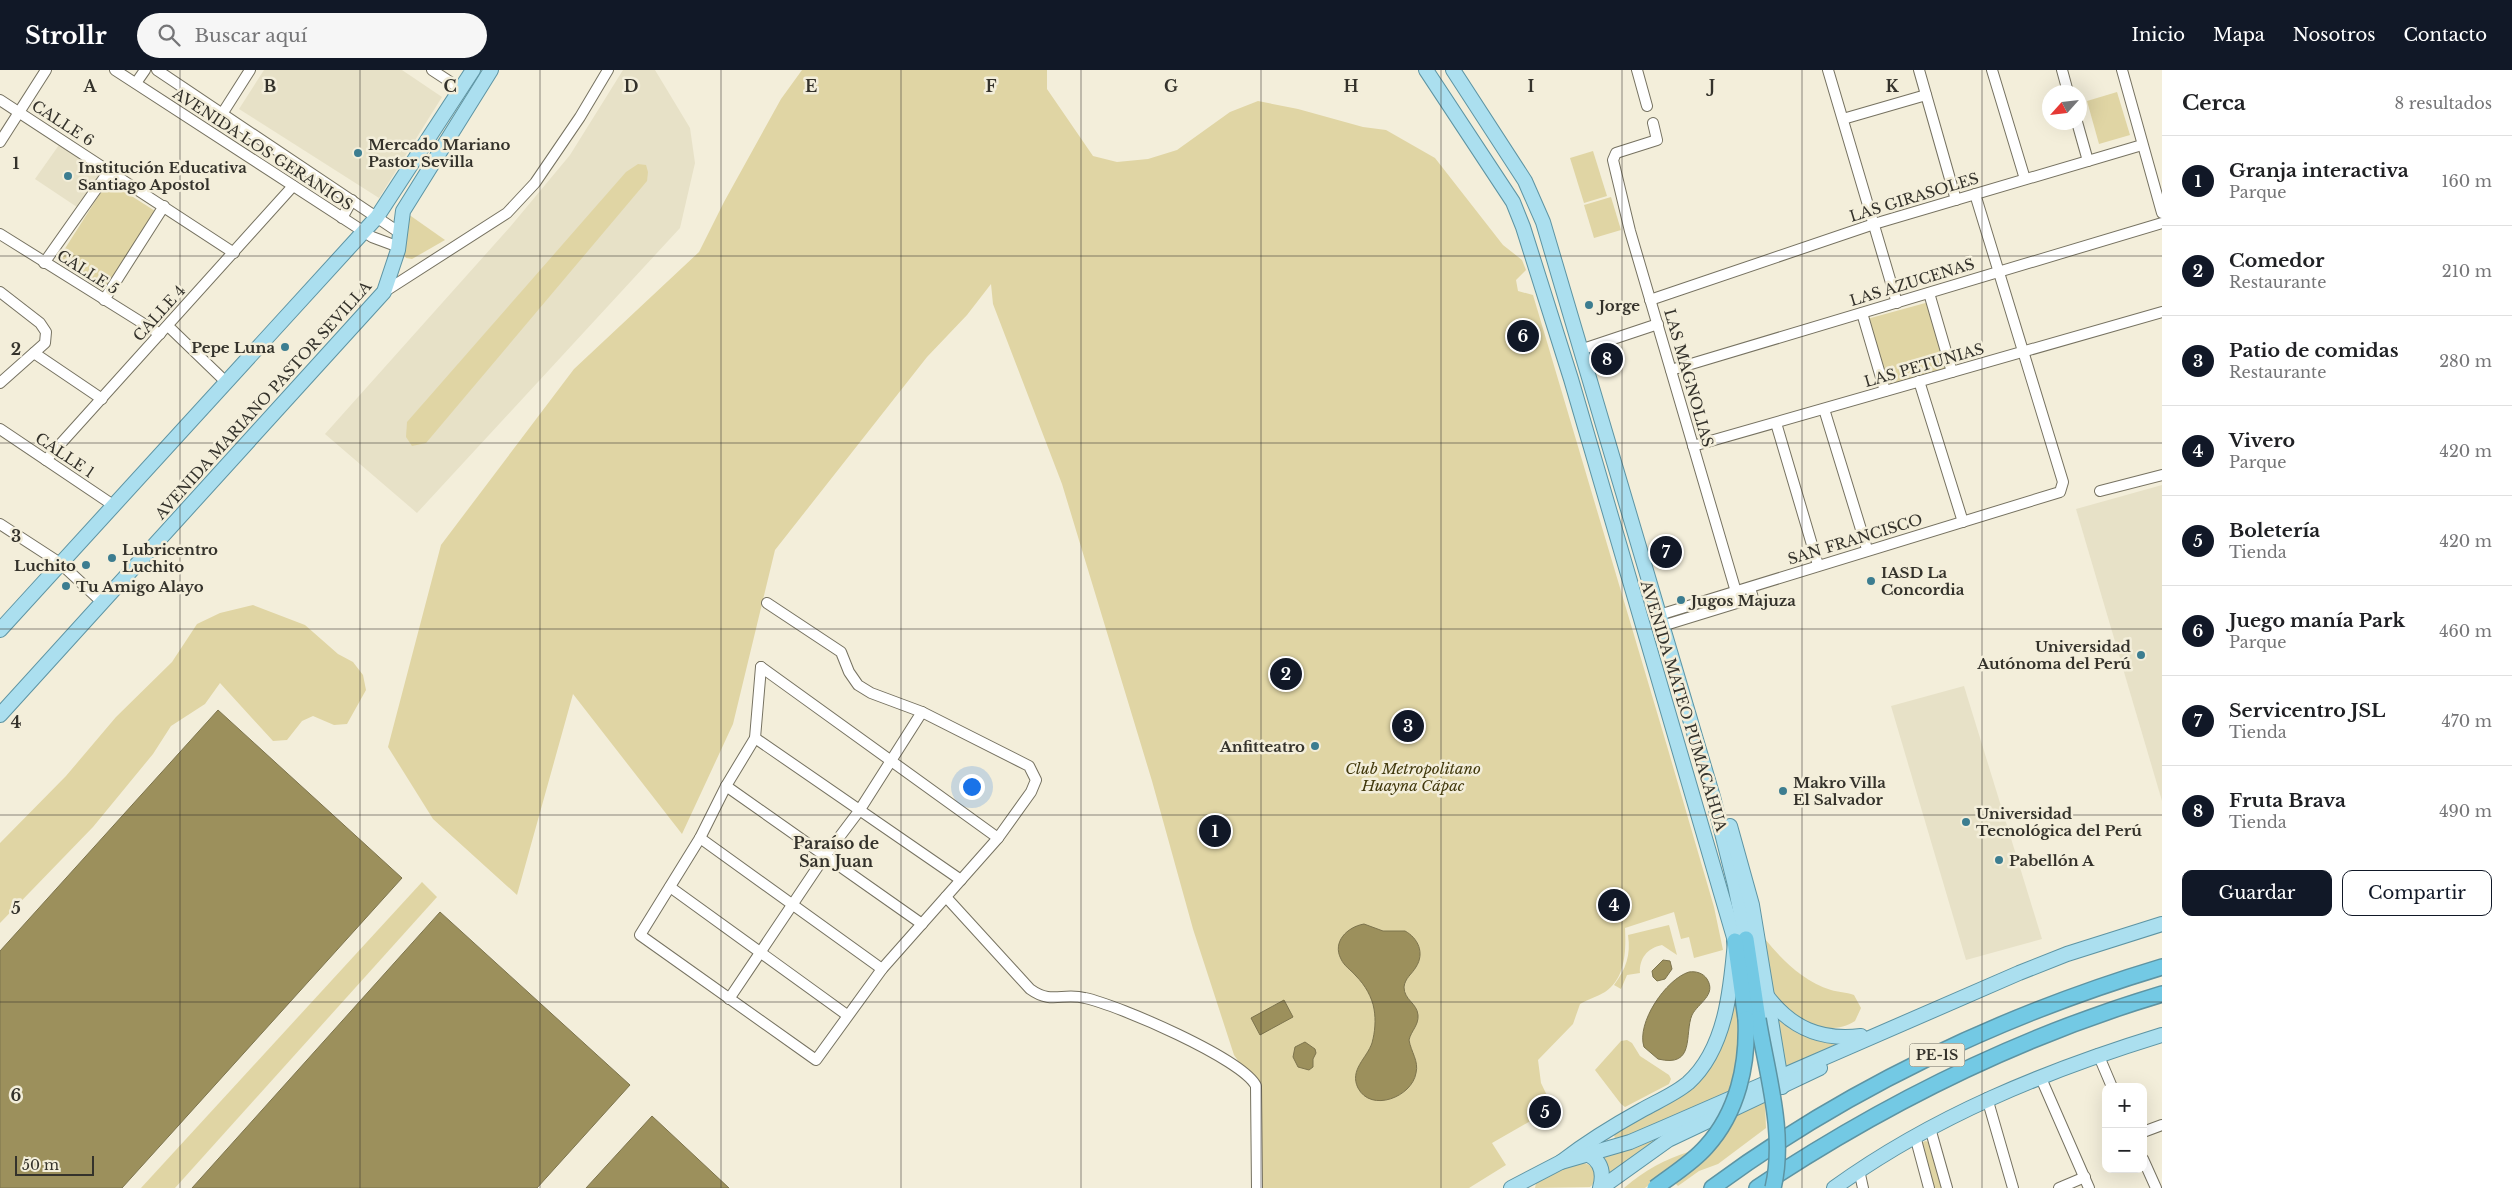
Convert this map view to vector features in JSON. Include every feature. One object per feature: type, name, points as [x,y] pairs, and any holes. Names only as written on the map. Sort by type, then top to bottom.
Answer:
[{"type":"highway","points":[[1741,940],[1752,1019],[1778,1142],[1778,1167],[1773,1188]]},
{"type":"highway","name":"PE-1S","points":[[1712,1188],[1811,1123],[1925,1060],[2066,999],[2162,967]]},
{"type":"highway","name":"PE-1S","points":[[1757,1188],[1850,1130],[1945,1080],[2075,1023],[2162,994]]},
{"type":"highway","points":[[1655,1188],[1706,1147],[1728,1114],[1744,1069],[1752,1019]]},
{"type":"main road","points":[[0,630],[377,217],[473,70]]},
{"type":"main road","name":"AVENIDA MARIANO PASTOR SEVILLA","points":[[0,716],[384,292],[399,240],[403,211],[491,70]]},
{"type":"main road","name":"AVENIDA MATEO PUMACAHUA","points":[[1426,70],[1513,202],[1523,227],[1569,371],[1741,940]]},
{"type":"main road","name":"AVENIDA MATEO PUMACAHUA","points":[[1453,70],[1525,180],[1543,222],[1713,797],[1735,885],[1741,940]]},
{"type":"main road","points":[[1683,698],[1701,730],[1746,880],[1781,1082]]},
{"type":"main road","points":[[1601,1188],[1660,1144],[1881,1033],[2067,954],[2162,924]]},
{"type":"main road","points":[[1511,1188],[1528,1183],[1561,1162],[1591,1139],[1688,1083],[1701,1066],[1719,1034],[1730,994],[1741,940]]},
{"type":"main road","points":[[1766,995],[1784,1016],[1810,1032],[1848,1037],[1881,1033]]},
{"type":"main road","points":[[1834,1188],[1859,1170],[1915,1136],[1987,1098],[2098,1054],[2162,1035]]},
{"type":"main road","points":[[1561,1162],[1630,1142],[1781,1082]]},
{"type":"main road","points":[[1589,1155],[1597,1160],[1600,1166],[1603,1177],[1601,1188]]},
{"type":"street","points":[[0,142],[46,70]]},
{"type":"street","name":"AVENIDA LOS GERANIOS","points":[[115,70],[364,232],[399,240]]},
{"type":"street","points":[[136,83],[145,70]]},
{"type":"street","name":"AVENIDA LOS GERANIOS","points":[[157,70],[377,217],[399,240]]},
{"type":"street","points":[[222,114],[250,70]]},
{"type":"street","points":[[432,70],[461,89]]},
{"type":"street","points":[[384,292],[507,213],[535,183],[580,117],[608,70]]},
{"type":"street","points":[[1637,70],[1647,106]]},
{"type":"street","points":[[1828,70],[1897,302]]},
{"type":"street","points":[[1919,70],[1956,200]]},
{"type":"street","points":[[1992,70],[2025,180]]},
{"type":"street","points":[[2062,70],[2066,85]]},
{"type":"street","points":[[2123,70],[2162,213]]},
{"type":"street","points":[[1843,119],[1926,95]]},
{"type":"street","name":"CALLE 6","points":[[0,100],[234,253]]},
{"type":"street","name":"LAS MAGNOLIAS","points":[[1654,123],[1657,140],[1616,153],[1613,160],[1650,300],[1739,602]]},
{"type":"street","points":[[2079,130],[2088,161]]},
{"type":"street","name":"LAS GIRASOLES","points":[[1650,300],[1874,224],[2142,145]]},
{"type":"street","points":[[44,263],[109,171]]},
{"type":"street","name":"CALLE 4","points":[[46,460],[293,186]]},
{"type":"street","points":[[1975,194],[2022,352]]},
{"type":"street","points":[[342,218],[352,200]]},
{"type":"street","points":[[104,300],[164,206]]},
{"type":"street","name":"LAS AZUCENAS","points":[[1671,370],[2162,223]]},
{"type":"street","name":"CALLE 5","points":[[0,234],[160,334]]},
{"type":"street","points":[[0,292],[40,323],[46,332],[46,343],[0,383]]},
{"type":"street","points":[[1929,293],[1952,372]]},
{"type":"street","name":"LAS PETUNIAS","points":[[1693,446],[2162,312]]},
{"type":"street","points":[[1862,313],[1885,391]]},
{"type":"street","points":[[1580,350],[1658,324]]},
{"type":"street","points":[[168,326],[227,383]]},
{"type":"street","name":"SAN FRANCISCO","points":[[1660,621],[1736,592],[1867,549],[2060,492],[2063,482],[2022,352]]},
{"type":"street","points":[[34,353],[102,399]]},
{"type":"street","points":[[1919,381],[1963,522]]},
{"type":"street","points":[[1824,409],[1867,549]]},
{"type":"street","points":[[1776,423],[1818,565]]},
{"type":"street","name":"CALLE 1","points":[[0,429],[113,505]]},
{"type":"street","points":[[2100,491],[2162,475]]},
{"type":"street","points":[[0,524],[60,563],[103,602]]},
{"type":"street","points":[[1660,621],[1752,598],[1750,588]]},
{"type":"street","points":[[767,603],[841,652],[849,672],[858,685],[871,693],[922,712],[1029,766],[1034,772],[1036,780],[1031,792],[998,838],[882,969],[816,1060],[640,935],[700,838],[726,786],[755,738],[761,667],[998,838]]},
{"type":"street","points":[[729,999],[825,856],[859,811],[922,712]]},
{"type":"street","points":[[755,738],[961,880]]},
{"type":"street","points":[[726,786],[922,924]]},
{"type":"street","points":[[700,838],[882,969]]},
{"type":"street","points":[[670,887],[847,1015]]},
{"type":"street","points":[[946,897],[1030,989],[1040,996],[1049,999],[1083,997],[1109,1005],[1174,1032],[1248,1074],[1256,1086],[1257,1188]]},
{"type":"street","points":[[2098,1054],[2110,1083]]},
{"type":"street","points":[[2040,1076],[2089,1188]]},
{"type":"street","points":[[1987,1098],[2013,1188]]},
{"type":"street","points":[[2147,1131],[2162,1126]]},
{"type":"street","points":[[1930,1128],[1947,1188]]},
{"type":"street","points":[[1915,1136],[1929,1188]]},
{"type":"street","points":[[2147,1168],[2156,1188]]},
{"type":"street","points":[[1859,1170],[1863,1188]]},
{"type":"street","points":[[2059,1188],[2085,1178]]},
{"type":"shaded area","name":"Mercado Mariano Pastor Sevilla","points":[[264,70],[402,70],[442,97],[379,198],[239,109]]},
{"type":"shaded area","points":[[623,70],[655,70],[690,128],[695,163],[680,228],[417,513],[325,434],[510,227],[570,155]]},
{"type":"shaded area","name":"Institución Educativa Santiago Apostol","points":[[59,145],[100,174],[77,207],[35,179]]},
{"type":"shaded area","name":"Universidad Autónoma del Perú","points":[[2162,485],[2162,801],[2076,509]]},
{"type":"shaded area","name":"Universidad Tecnológica del Perú","points":[[1964,686],[2042,939],[1966,960],[1891,706]]},
{"type":"shaded area","points":[[218,710],[402,878],[122,1188],[0,1188],[0,951]]},
{"type":"shaded area","points":[[440,912],[630,1085],[537,1188],[192,1188]]},
{"type":"shaded area","points":[[1364,924],[1383,931],[1405,931],[1417,942],[1420,951],[1419,962],[1407,979],[1404,987],[1406,995],[1415,1007],[1418,1015],[1409,1040],[1416,1060],[1416,1073],[1413,1082],[1407,1089],[1399,1095],[1381,1101],[1372,1100],[1364,1096],[1356,1082],[1357,1070],[1372,1043],[1375,1013],[1368,991],[1344,964],[1338,947],[1347,932]]},
{"type":"shaded area","points":[[1663,960],[1670,961],[1672,969],[1665,979],[1657,981],[1653,977],[1652,971]]},
{"type":"shaded area","points":[[1689,972],[1703,975],[1707,979],[1710,990],[1692,1015],[1686,1048],[1683,1054],[1678,1059],[1658,1059],[1644,1047],[1644,1026],[1655,1003],[1663,992],[1680,976]]},
{"type":"shaded area","points":[[1284,1000],[1293,1017],[1260,1035],[1251,1018]]},
{"type":"shaded area","points":[[1305,1042],[1315,1049],[1316,1053],[1313,1059],[1313,1067],[1309,1070],[1298,1067],[1293,1057],[1295,1047]]},
{"type":"shaded area","points":[[652,1116],[729,1188],[586,1188]]},
{"type":"green space","name":"Club Metropolitano Huayna Cápac","points":[[802,70],[1047,70],[1047,89],[1093,156],[1117,162],[1148,159],[1177,150],[1230,112],[1258,101],[1298,109],[1363,127],[1386,130],[1435,158],[1503,245],[1522,260],[1526,270],[1516,280],[1518,291],[1533,295],[1714,907],[1723,950],[1694,958],[1689,937],[1681,939],[1674,912],[1625,928],[1625,954],[1617,979],[1605,992],[1580,1004],[1573,1024],[1538,1060],[1541,1083],[1553,1108],[1492,1143],[1506,1165],[1469,1188],[1261,1188],[1261,1093],[1234,1055],[1193,929],[1152,781],[1062,484],[993,304],[991,284],[967,315],[927,357],[775,550],[733,724],[682,834],[573,694],[517,895],[433,819],[388,747],[441,545],[574,369],[699,252],[724,202],[781,99]]},
{"type":"green space","points":[[2117,92],[2130,135],[2099,144],[2087,101]]},
{"type":"green space","points":[[1593,151],[1607,196],[1584,203],[1570,158]]},
{"type":"green space","points":[[638,164],[646,165],[648,172],[647,181],[426,443],[412,446],[406,437],[407,422],[626,172]]},
{"type":"green space","points":[[108,181],[155,211],[106,288],[59,258]]},
{"type":"green space","points":[[1611,197],[1621,230],[1594,238],[1584,205]]},
{"type":"green space","points":[[408,214],[445,240],[412,259],[406,258],[403,253]]},
{"type":"green space","points":[[1929,302],[1948,368],[1886,386],[1867,319]]},
{"type":"green space","points":[[253,605],[305,625],[338,654],[353,662],[363,675],[366,690],[347,724],[334,725],[313,716],[302,721],[287,740],[273,741],[220,683],[205,704],[171,726],[153,754],[93,827],[0,923],[0,843],[66,776],[116,717],[172,662],[197,624],[220,613]]},
{"type":"green space","points":[[422,882],[437,897],[175,1188],[141,1188]]},
{"type":"green space","points":[[1669,925],[1677,955],[1662,945],[1657,946],[1645,955],[1641,963],[1640,973],[1627,975],[1621,989],[1614,985],[1627,962],[1629,949],[1628,935]]},
{"type":"green space","points":[[1765,939],[1786,962],[1803,976],[1831,990],[1854,995],[1861,1008],[1855,1021],[1831,1028],[1819,1027],[1797,1017],[1787,1009],[1778,999],[1770,983]]},
{"type":"green space","points":[[1736,999],[1738,1060],[1733,1084],[1728,1093],[1615,1141],[1614,1133],[1653,1111],[1720,1044]]},
{"type":"green space","points":[[1776,1017],[1797,1033],[1812,1039],[1839,1043],[1785,1067]]},
{"type":"green space","points":[[1627,1040],[1632,1043],[1640,1056],[1669,1075],[1671,1079],[1669,1084],[1625,1107],[1595,1070],[1621,1041]]},
{"type":"green space","points":[[1765,1102],[1766,1128],[1718,1164],[1699,1171],[1678,1186],[1674,1182],[1705,1159],[1721,1141],[1735,1116]]},
{"type":"green space","points":[[1698,1117],[1608,1176],[1597,1155]]},
{"type":"green space","points":[[1925,1141],[1930,1142],[1944,1188],[1933,1188],[1922,1143]]},
{"type":"green space","points":[[1691,1151],[1645,1188],[1624,1188],[1656,1166]]},
{"type":"green space","points":[[1583,1163],[1591,1166],[1595,1172],[1595,1180],[1590,1187],[1535,1188],[1536,1183],[1550,1173]]},
{"type":"place","name":"Mercado Mariano Pastor Sevilla","points":[[358,153]]},
{"type":"place","name":"Institución Educativa Santiago Apostol","points":[[68,176]]},
{"type":"place","name":"Jorge","points":[[1589,305]]},
{"type":"place","name":"Juego manía Park","points":[[1523,336]]},
{"type":"place","name":"Pepe Luna","points":[[285,347]]},
{"type":"place","name":"Fruta Brava","points":[[1607,359]]},
{"type":"place","name":"Servicentro JSL","points":[[1666,552]]},
{"type":"place","name":"Lubricentro Luchito","points":[[112,558]]},
{"type":"place","name":"Luchito","points":[[86,565]]},
{"type":"place","name":"IASD La Concordia","points":[[1871,581]]},
{"type":"place","name":"Tu Amigo Alayo","points":[[66,586]]},
{"type":"place","name":"Jugos Majuza","points":[[1681,600]]},
{"type":"place","name":"Universidad Autónoma del Perú","points":[[2141,655]]},
{"type":"place","name":"Comedor","points":[[1286,674]]},
{"type":"place","name":"Patio de comidas","points":[[1408,726]]},
{"type":"place","name":"Anfitteatro","points":[[1315,746]]},
{"type":"place","name":"Makro Villa El Salvador","points":[[1783,791]]},
{"type":"place","name":"Universidad Tecnológica del Perú","points":[[1966,822]]},
{"type":"place","name":"Granja interactiva","points":[[1215,831]]},
{"type":"place","name":"Pabellón A","points":[[1999,860]]},
{"type":"place","name":"Vivero","points":[[1614,905]]},
{"type":"place","name":"Boletería","points":[[1545,1112]]},
{"type":"district","name":"Paraíso de San Juan","points":[[836,852]]}]
